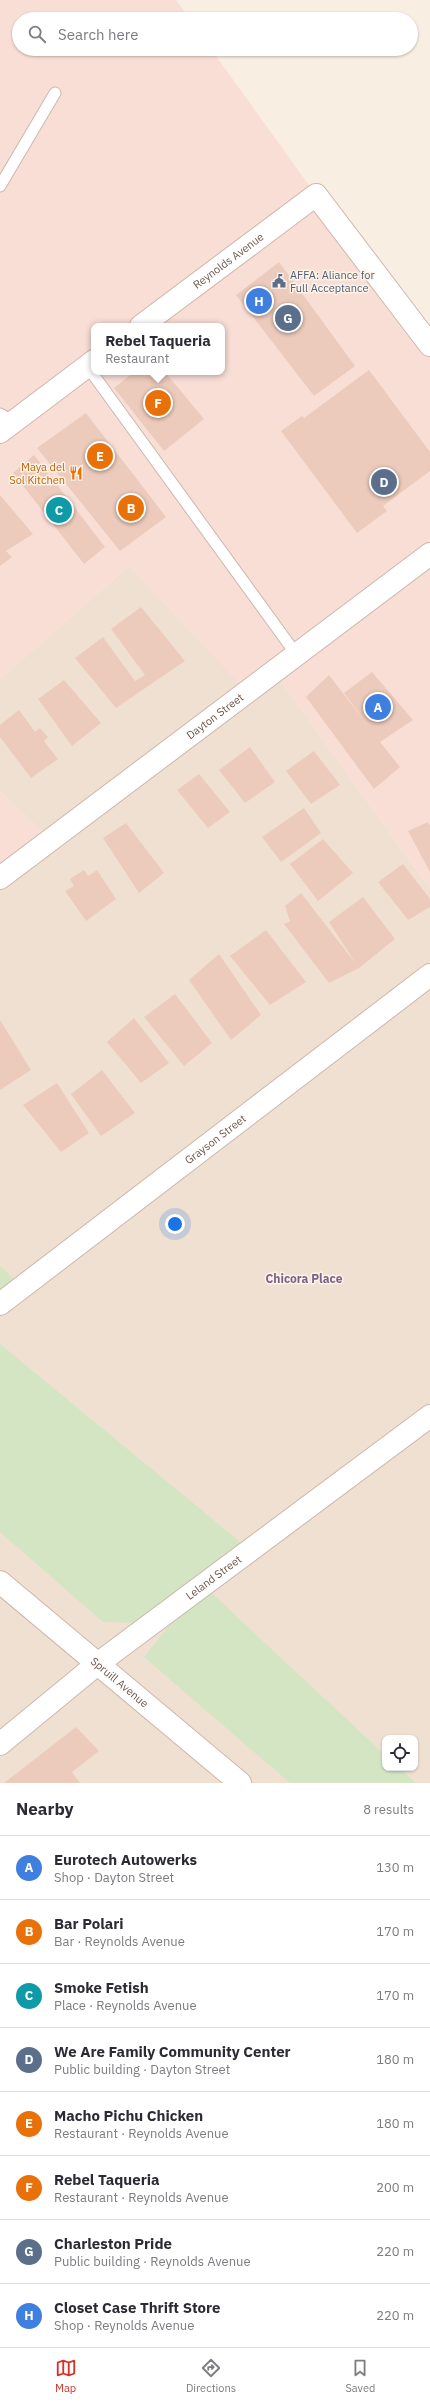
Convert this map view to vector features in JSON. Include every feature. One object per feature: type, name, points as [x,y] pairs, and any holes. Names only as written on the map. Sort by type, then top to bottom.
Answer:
[{"type":"street","name":"Reynolds Avenue","points":[[145,323],[316,195],[430,345]]},
{"type":"street","points":[[5,422],[91,364]]},
{"type":"street","name":"Dayton Street","points":[[0,878],[430,554]]},
{"type":"street","name":"Grayson Street","points":[[0,1304],[430,975]]},
{"type":"street","name":"Leland Street","points":[[0,1744],[96,1665],[430,1416]]},
{"type":"street","name":"Spruill Avenue","points":[[0,1582],[96,1665],[240,1783]]},
{"type":"lane","points":[[0,186],[55,93]]},
{"type":"lane","points":[[99,375],[296,654]]},
{"type":"shaded area","points":[[0,0],[176,0],[185,12],[12,12],[12,56],[216,56],[316,195],[430,345],[430,889],[274,672],[247,692],[129,566],[0,679]]},
{"type":"shaded area","name":"Chicora Place","points":[[129,566],[247,691],[274,672],[430,889],[430,1783],[0,1783],[0,878],[51,840],[0,791],[0,679]]},
{"type":"shaded area","points":[[0,791],[51,840],[0,878]]},
{"type":"green space","points":[[0,1266],[23,1287],[0,1304]]},
{"type":"green space","points":[[0,1344],[250,1550],[203,1585],[382,1752],[382,1771],[402,1771],[416,1783],[290,1783],[144,1657],[201,1586],[151,1623],[103,1622],[0,1532]]},
{"type":"building","points":[[279,262],[355,366],[314,396],[236,295]]},
{"type":"building","points":[[369,370],[430,452],[430,471],[383,506],[387,511],[357,533],[281,431],[302,416],[304,418]]},
{"type":"building","points":[[130,375],[167,375],[204,419],[164,451],[114,388]]},
{"type":"building","points":[[86,413],[166,517],[120,551],[37,448]]},
{"type":"building","points":[[34,455],[105,547],[84,564],[13,473]]},
{"type":"building","points":[[0,495],[33,534],[6,551],[12,557],[0,566]]},
{"type":"building","points":[[141,607],[185,661],[116,708],[75,658],[103,637],[135,681],[145,675],[111,629]]},
{"type":"building","points":[[372,672],[413,720],[380,742],[400,767],[374,789],[306,697],[329,675],[368,726],[344,693]]},
{"type":"building","points":[[64,680],[101,723],[72,746],[38,699]]},
{"type":"building","points":[[19,710],[35,732],[40,728],[48,737],[44,741],[58,759],[31,778],[0,737],[0,725]]},
{"type":"building","points":[[250,747],[275,782],[245,803],[219,770]]},
{"type":"building","points":[[314,751],[340,785],[311,804],[286,771]]},
{"type":"building","points":[[199,774],[230,812],[208,828],[177,790]]},
{"type":"building","points":[[304,808],[321,833],[281,862],[262,837]]},
{"type":"building","points":[[428,822],[430,826],[430,872],[408,831]]},
{"type":"building","points":[[126,823],[164,873],[139,893],[103,838]]},
{"type":"building","points":[[323,839],[353,873],[318,901],[290,864]]},
{"type":"building","points":[[403,864],[430,899],[430,907],[408,920],[378,882]]},
{"type":"building","points":[[84,870],[88,876],[97,870],[116,899],[86,921],[65,891],[74,886],[70,879]]},
{"type":"building","points":[[301,893],[356,964],[329,922],[363,897],[395,939],[359,968],[329,983],[284,924],[290,921],[285,906]]},
{"type":"building","points":[[266,930],[306,982],[270,1005],[230,956]]},
{"type":"building","points":[[219,954],[261,1015],[231,1040],[189,980]]},
{"type":"building","points":[[175,994],[212,1043],[184,1066],[144,1017]]},
{"type":"building","points":[[134,1018],[169,1063],[141,1083],[107,1042]]},
{"type":"building","points":[[0,1020],[31,1070],[0,1090]]},
{"type":"building","points":[[102,1070],[135,1113],[101,1136],[71,1094]]},
{"type":"building","points":[[57,1083],[89,1133],[61,1152],[23,1105]]},
{"type":"building","points":[[76,1727],[99,1751],[72,1772],[80,1783],[4,1783]]},
{"type":"place","name":"AFFA: Aliance for Full Acceptance","points":[[279,281]]},
{"type":"place","name":"Closet Case Thrift Store","points":[[259,301]]},
{"type":"place","name":"Charleston Pride","points":[[288,318]]},
{"type":"place","name":"Rebel Taqueria","points":[[158,403]]},
{"type":"place","name":"Macho Pichu Chicken","points":[[100,456]]},
{"type":"place","name":"Maya del Sol Kitchen","points":[[76,473]]},
{"type":"place","name":"We Are Family Community Center","points":[[384,482]]},
{"type":"place","name":"Bar Polari","points":[[131,508]]},
{"type":"place","name":"Smoke Fetish","points":[[59,510]]},
{"type":"place","name":"Eurotech Autowerks","points":[[378,707]]},
{"type":"district","name":"Chicora Place","points":[[304,1278]]}]
